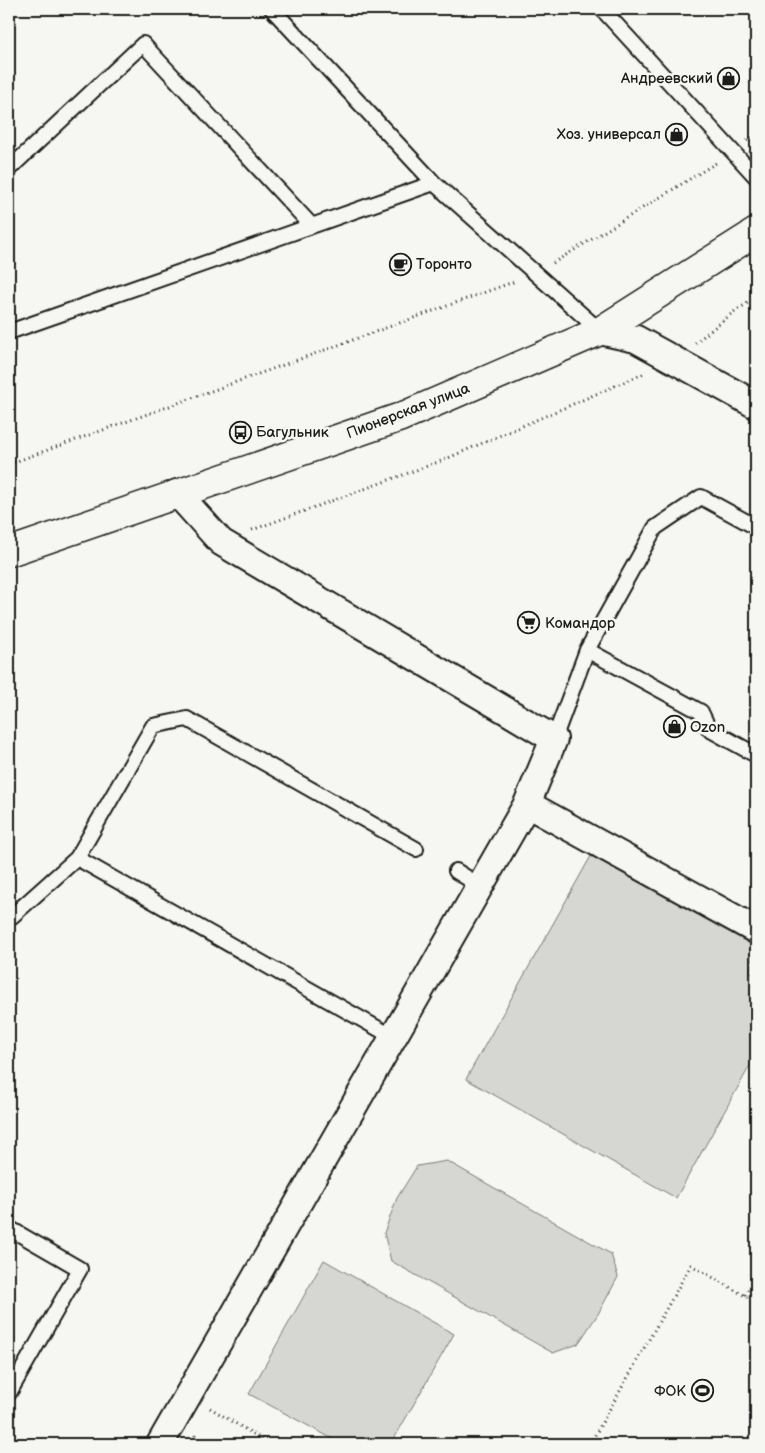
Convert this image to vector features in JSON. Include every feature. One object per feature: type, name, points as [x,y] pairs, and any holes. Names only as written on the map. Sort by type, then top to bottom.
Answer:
[{"type":"street","name":"Пионерская улица","points":[[9,552],[401,417],[600,331],[756,232]]},
{"type":"street","points":[[600,331],[636,339],[756,405]]},
{"type":"street","points":[[160,1444],[527,804],[554,739],[221,542],[177,493]]},
{"type":"street","points":[[527,804],[756,930]]},
{"type":"lane","points":[[272,9],[434,183],[600,331]]},
{"type":"lane","points":[[602,9],[756,177]]},
{"type":"lane","points":[[9,169],[143,44],[312,226]]},
{"type":"lane","points":[[9,332],[434,183]]},
{"type":"lane","points":[[554,739],[587,650],[655,528],[701,497],[756,527]]},
{"type":"lane","points":[[587,650],[701,712],[709,729],[756,755]]},
{"type":"lane","points":[[9,915],[11,917],[77,858],[153,726],[187,719],[416,849]]},
{"type":"lane","points":[[77,858],[393,1037]]},
{"type":"lane","points":[[456,871],[480,886]]},
{"type":"lane","points":[[9,1228],[80,1269],[9,1393]]},
{"type":"path","points":[[9,464],[536,274],[734,153],[756,133]]},
{"type":"path","points":[[221,542],[441,461],[674,360],[735,311],[756,298]]},
{"type":"path","points":[[590,1444],[691,1265],[756,1302]]},
{"type":"path","points":[[745,1295],[756,1275]]},
{"type":"path","points":[[188,1395],[270,1444]]},
{"type":"shaded area","points":[[591,856],[754,946],[750,972],[756,976],[756,1055],[676,1198],[466,1079]]},
{"type":"shaded area","points":[[447,1161],[611,1254],[618,1277],[598,1314],[578,1344],[553,1353],[391,1261],[384,1233],[397,1198],[417,1166]]},
{"type":"shaded area","points":[[324,1260],[454,1334],[391,1444],[342,1444],[249,1394]]},
{"type":"place","name":"Андреевский","points":[[729,78]]},
{"type":"place","name":"Хоз. универсал","points":[[677,134]]},
{"type":"place","name":"Торонто","points":[[400,264]]},
{"type":"place","name":"Багульник","points":[[240,432]]},
{"type":"place","name":"Командор","points":[[529,623]]},
{"type":"place","name":"Ozon","points":[[674,727]]},
{"type":"place","name":"ФОК","points":[[702,1391]]}]
